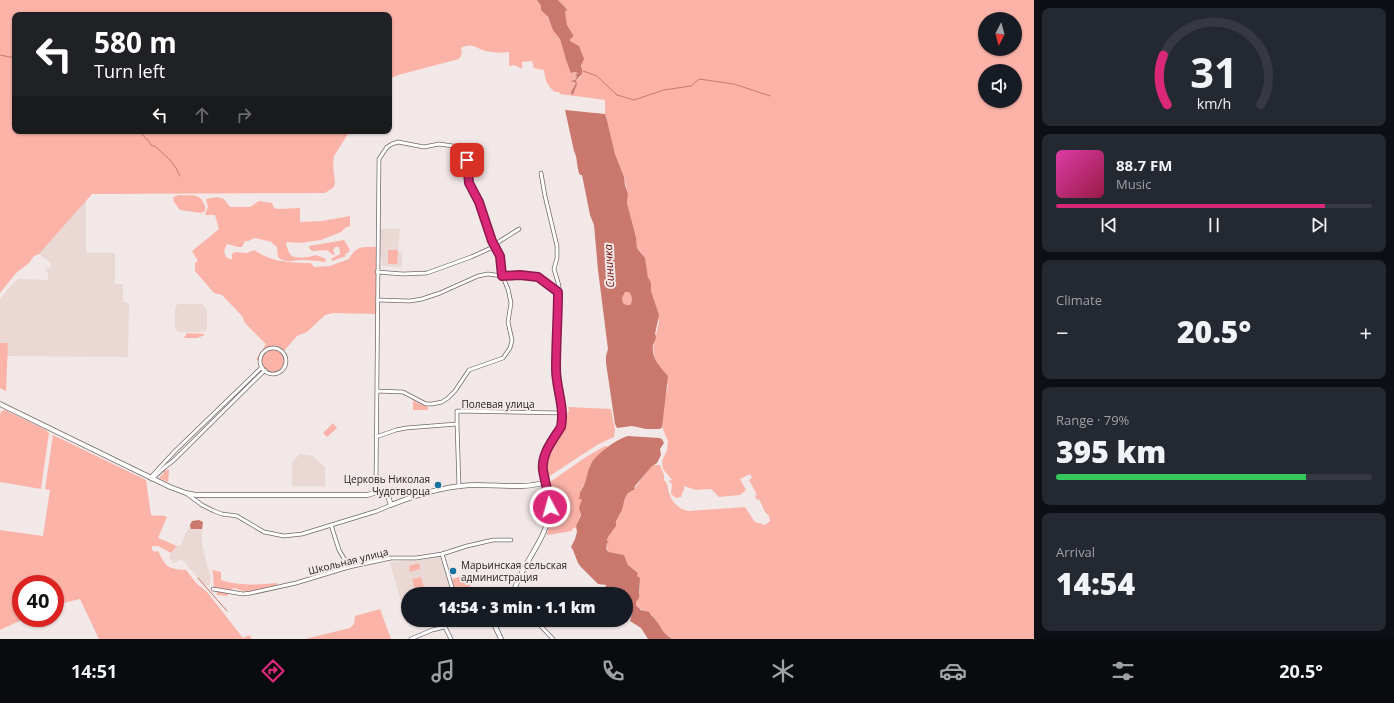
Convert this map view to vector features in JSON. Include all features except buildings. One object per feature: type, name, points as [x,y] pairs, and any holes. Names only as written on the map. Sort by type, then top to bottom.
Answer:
[{"type":"street","points":[[375,492],[378,300],[378,162],[385,149],[395,143],[406,143],[424,147],[442,144],[456,146],[461,149],[467,160],[470,185],[479,202],[492,241],[500,256],[502,276],[508,289],[511,303],[508,322],[512,340],[510,348],[504,358],[469,370],[448,398],[442,402],[426,404],[403,392],[377,391]]},
{"type":"street","points":[[516,587],[539,543],[546,523],[550,507],[549,493],[543,470],[543,459],[561,427],[561,404],[556,370],[559,286],[554,269],[557,258],[557,246],[545,196],[542,173]]},
{"type":"street","points":[[378,272],[424,274],[491,248],[519,229]]},
{"type":"street","points":[[378,300],[414,300],[440,293],[478,276],[491,274],[502,276],[520,275],[538,277],[558,292]]},
{"type":"street","points":[[273,348],[284,353],[286,361],[283,369],[276,373],[265,370],[262,367],[261,358],[265,351],[273,348]]},
{"type":"street","points":[[151,479],[175,451],[262,367]]},
{"type":"street","points":[[151,479],[173,461],[265,370]]},
{"type":"street","points":[[0,404],[151,479],[186,493],[204,496],[367,495],[381,491],[387,493],[391,505]]},
{"type":"street","name":"Полевая улица","points":[[376,437],[406,428],[457,424],[457,411],[561,413]]},
{"type":"street","points":[[457,424],[459,487]]},
{"type":"street","points":[[186,493],[202,505],[218,512],[237,516],[258,529],[271,534],[297,536],[377,511],[412,498],[459,487],[477,485],[528,486],[546,482]]},
{"type":"street","points":[[331,525],[339,550],[349,567]]},
{"type":"street","name":"Школьная улица","points":[[213,589],[243,594],[251,593],[296,583],[349,567],[391,558],[416,558],[442,554],[493,540],[511,540]]},
{"type":"street","points":[[442,554],[452,587]]},
{"type":"street","points":[[412,639],[432,630],[445,627],[451,639]]},
{"type":"street","points":[[495,627],[501,639]]},
{"type":"street","points":[[542,627],[553,639]]},
{"type":"shaded area","points":[[0,0],[537,0],[560,39],[566,60],[572,73],[578,73],[575,75],[577,76],[573,82],[576,83],[573,87],[573,95],[577,84],[576,80],[581,77],[582,57],[579,48],[570,41],[566,21],[566,8],[558,0],[1034,0],[1034,639],[672,639],[662,631],[653,616],[636,605],[640,592],[640,580],[637,576],[638,573],[628,565],[624,555],[608,552],[606,546],[608,537],[616,526],[616,521],[622,510],[625,498],[628,493],[634,489],[652,465],[660,465],[672,500],[677,506],[684,510],[745,507],[755,522],[765,525],[770,521],[769,516],[765,512],[759,499],[757,500],[755,496],[757,495],[749,480],[752,478],[750,474],[740,479],[746,490],[740,495],[719,497],[711,489],[696,490],[684,486],[681,497],[676,498],[671,494],[672,484],[669,481],[673,481],[663,469],[662,461],[667,450],[668,441],[662,427],[664,401],[668,385],[655,359],[653,349],[659,321],[645,261],[641,252],[637,248],[636,237],[627,203],[628,194],[624,177],[615,154],[605,114],[605,100],[560,94],[559,92],[555,92],[547,82],[544,70],[534,68],[532,61],[522,62],[522,69],[514,65],[509,66],[509,52],[492,52],[474,46],[465,46],[461,48],[462,54],[459,59],[392,78],[392,12],[12,12],[12,134],[348,134],[334,156],[334,187],[325,193],[92,194],[39,254],[34,256],[29,263],[16,273],[0,293]]},
{"type":"shaded area","points":[[180,195],[199,197],[205,206],[205,211],[201,213],[180,210],[173,198]]},
{"type":"shaded area","points":[[217,197],[224,199],[230,207],[250,207],[259,201],[272,203],[274,208],[277,209],[300,208],[300,222],[322,221],[350,216],[350,226],[341,232],[321,240],[300,243],[287,242],[286,244],[292,256],[302,258],[316,255],[326,259],[325,262],[306,260],[290,261],[281,259],[278,257],[277,247],[272,242],[255,238],[245,241],[242,247],[227,244],[224,251],[226,257],[231,260],[232,254],[235,252],[247,253],[254,250],[274,259],[288,262],[311,263],[314,267],[330,266],[349,259],[354,251],[360,248],[377,247],[376,314],[333,313],[325,315],[307,332],[297,336],[284,351],[276,347],[268,348],[262,352],[259,360],[256,360],[266,344],[244,322],[243,317],[222,295],[214,293],[195,271],[195,263],[198,261],[192,251],[219,229],[215,215],[205,215],[208,207],[206,199]]},
{"type":"shaded area","points":[[86,200],[86,253],[115,253],[115,284],[123,284],[123,302],[129,303],[128,358],[7,356],[8,343],[0,343],[0,299],[17,279],[48,280],[48,273],[46,272],[46,269],[51,267],[51,263],[39,254]]},
{"type":"shaded area","points":[[380,229],[400,229],[398,252],[402,252],[402,267],[382,266],[382,257],[380,257]]},
{"type":"shaded area","points":[[344,240],[350,250],[345,254],[346,256],[332,261],[331,259],[340,254],[339,247],[335,247],[333,250],[335,255],[327,250],[312,251],[309,248],[309,246]]},
{"type":"shaded area","points":[[388,250],[398,250],[397,264],[388,264]]},
{"type":"shaded area","points":[[625,292],[629,292],[631,295],[632,299],[630,305],[623,303],[622,298]]},
{"type":"shaded area","points":[[178,304],[202,304],[207,310],[207,329],[204,332],[179,332],[175,329],[175,307]]},
{"type":"shaded area","points":[[187,333],[205,335],[197,338],[184,338]]},
{"type":"shaded area","points":[[0,343],[8,343],[6,391],[0,388]]},
{"type":"shaded area","points":[[273,350],[281,353],[284,361],[281,369],[273,372],[265,369],[262,361],[265,353]]},
{"type":"shaded area","points":[[413,400],[428,407],[428,410],[413,410]]},
{"type":"shaded area","points":[[568,407],[611,409],[615,430],[614,437],[597,445],[548,477],[546,465],[548,455],[564,427],[566,416],[569,411]]},
{"type":"shaded area","points":[[5,410],[46,430],[49,433],[41,489],[0,482],[0,414]]},
{"type":"shaded area","points":[[333,423],[337,428],[327,437],[323,433]]},
{"type":"shaded area","points":[[53,435],[146,480],[151,515],[167,517],[158,538],[177,546],[171,553],[158,546],[152,546],[152,550],[155,552],[158,551],[165,564],[171,568],[186,570],[196,583],[207,592],[243,638],[249,635],[252,639],[99,639],[80,599],[64,603],[64,575],[12,575],[12,624],[0,630],[0,530],[43,536],[50,490],[45,489]]},
{"type":"shaded area","points":[[605,446],[610,447],[598,456],[590,465],[585,483],[580,491],[579,498],[582,500],[580,509],[581,513],[576,526],[577,527],[572,529],[572,531],[547,535],[553,505],[550,482],[586,457]]},
{"type":"shaded area","points":[[300,454],[313,456],[325,467],[325,486],[292,486],[292,462]]},
{"type":"shaded area","points":[[164,469],[166,471],[168,469],[169,470],[168,482],[159,478],[164,473]]},
{"type":"shaded area","points":[[190,524],[195,530],[202,529],[203,531],[202,544],[211,577],[210,585],[204,585],[182,559],[173,563],[169,556],[177,546],[180,546]]},
{"type":"shaded area","points":[[440,556],[450,587],[401,587],[401,602],[390,562],[421,560]]},
{"type":"shaded area","points":[[419,563],[420,569],[410,572],[409,566]]},
{"type":"shaded area","points":[[212,570],[221,572],[221,580],[228,582],[249,584],[277,583],[277,585],[261,590],[250,591],[235,588],[232,589],[227,596],[217,595],[216,588],[214,587]]},
{"type":"shaded area","points":[[467,575],[471,587],[454,587],[452,579]]},
{"type":"shaded area","points":[[421,577],[424,587],[414,587],[412,579]]},
{"type":"shaded area","points":[[380,609],[391,639],[305,639],[350,628],[354,624],[355,616]]},
{"type":"water","points":[[537,0],[558,0],[567,10],[565,12],[567,25],[573,35],[570,41],[579,46],[584,59],[581,66],[581,76],[576,80],[577,84],[573,95],[571,94],[572,90],[576,83],[571,81],[575,80],[577,76],[575,75],[578,73],[571,73],[560,39],[553,30],[548,17],[541,10],[541,6]]},
{"type":"water","name":"Синичка","points":[[565,110],[605,114],[615,154],[624,177],[628,194],[627,203],[636,237],[637,248],[645,258],[648,277],[651,283],[651,291],[659,315],[655,334],[656,339],[653,345],[653,354],[657,362],[668,376],[662,427],[660,429],[646,429],[632,426],[617,428],[615,424],[606,363],[608,349],[594,225],[590,215],[582,175],[580,175],[579,172]],"holes":[[[625,292],[629,292],[632,302],[630,305],[626,305],[623,303],[622,298]]]},
{"type":"water","points":[[624,437],[659,438],[662,439],[664,443],[660,449],[661,455],[657,463],[652,466],[635,486],[635,490],[628,493],[625,498],[622,510],[616,521],[616,526],[608,537],[607,541],[609,543],[607,543],[606,549],[609,552],[624,555],[628,565],[638,573],[637,576],[640,578],[639,598],[636,605],[641,610],[649,612],[664,632],[672,639],[648,639],[641,628],[633,623],[633,587],[606,587],[607,585],[598,584],[578,563],[571,547],[577,532],[576,526],[581,515],[579,507],[582,500],[578,498],[580,497],[580,492],[585,483],[591,464],[593,460],[607,447]]},
{"type":"water","points":[[199,520],[203,522],[202,529],[191,529],[190,525],[192,521]]},
{"type":"waterway","points":[[0,55],[12,57]]},
{"type":"waterway","points":[[583,71],[597,76],[617,95],[634,100],[664,90],[691,86],[699,79],[734,84],[770,96]]},
{"type":"waterway","points":[[142,134],[151,145],[156,147],[170,160],[180,176]]},
{"type":"waterway","points":[[198,578],[227,611]]},
{"type":"place","name":"Церковь Николая Чудотворца","points":[[438,485]]},
{"type":"place","name":"Марьинская сельская администрация","points":[[453,571]]},
{"type":"route","points":[[467,160],[469,183],[479,202],[493,244],[500,256],[502,262],[502,276],[520,275],[538,277],[558,292],[556,370],[562,422],[561,427],[544,454],[543,470],[549,493],[550,507]]}]
